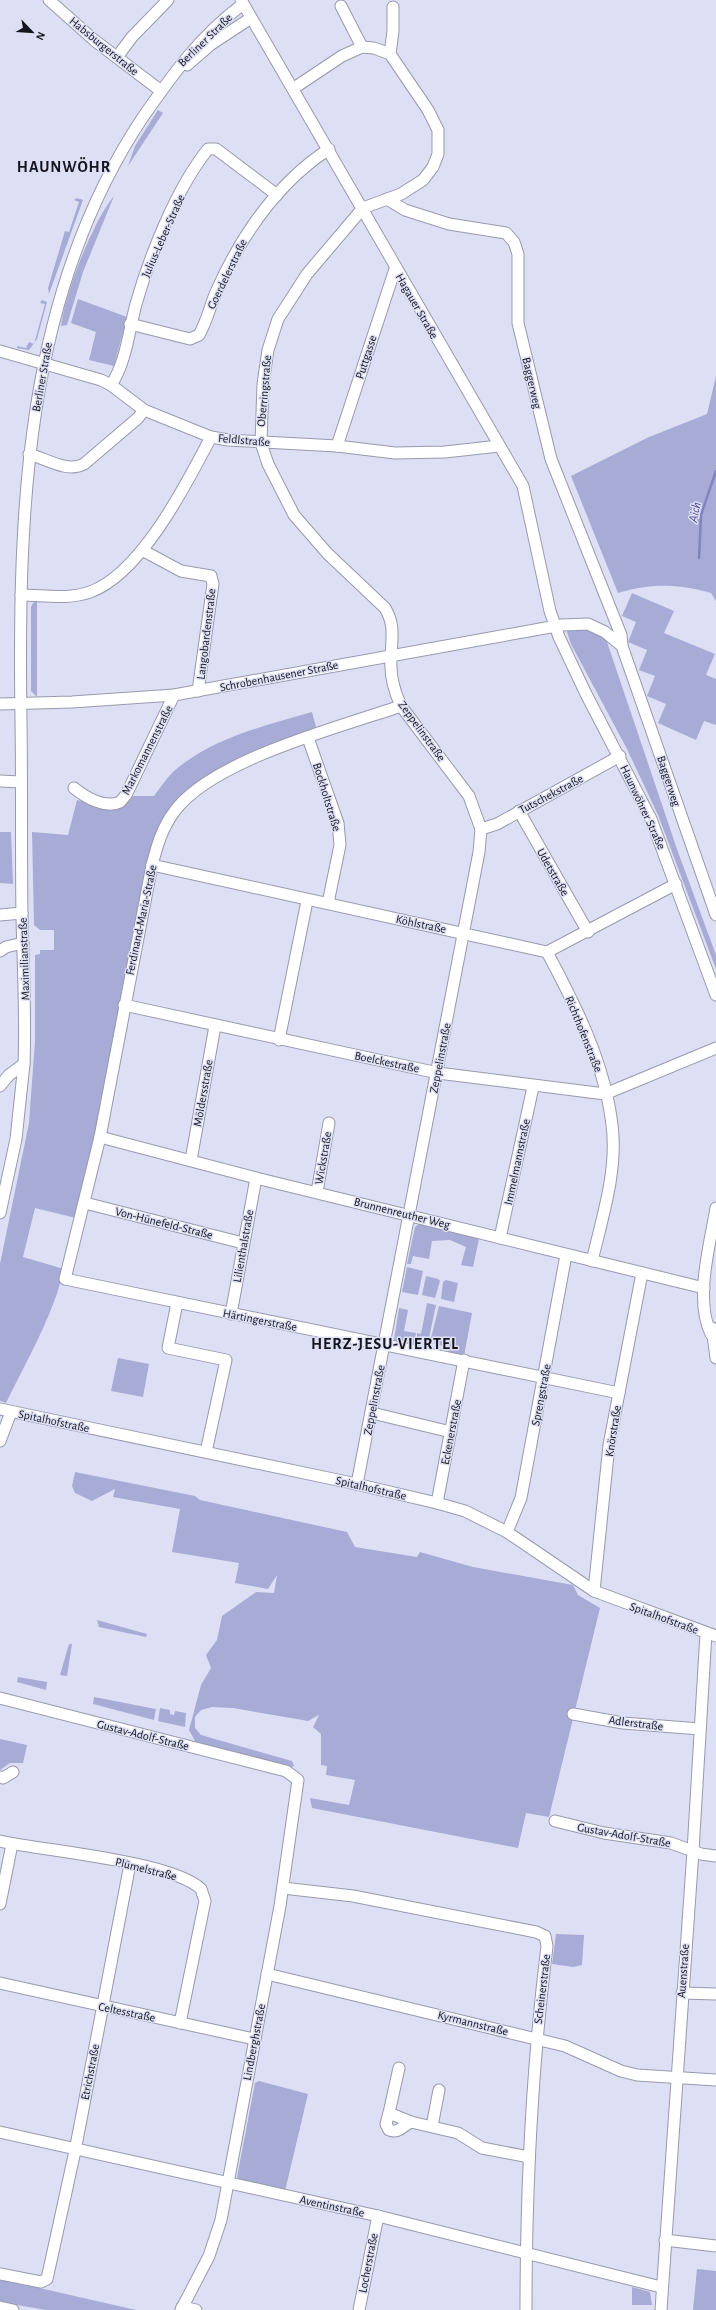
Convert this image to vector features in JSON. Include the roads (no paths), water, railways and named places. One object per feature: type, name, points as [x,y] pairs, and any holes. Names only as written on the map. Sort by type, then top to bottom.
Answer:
[{"type":"street","name":"Habsburgerstraße","points":[[49,0],[117,57],[161,91]]},
{"type":"street","points":[[117,57],[161,2]]},
{"type":"street","name":"Hagauer Straße","points":[[242,2],[294,88],[363,208],[395,269],[523,486],[555,626]]},
{"type":"street","name":"Berliner Straße","points":[[20,704],[21,596],[24,512],[29,454],[43,364],[65,280],[80,241],[127,142],[178,66],[208,34],[242,2]]},
{"type":"street","points":[[341,6],[362,47]]},
{"type":"street","points":[[390,54],[393,31],[393,7]]},
{"type":"street","name":"Berliner Straße","points":[[171,78],[210,45],[251,18]]},
{"type":"street","points":[[294,88],[342,56],[362,47],[374,48],[390,54],[428,110],[438,130],[440,141],[438,154],[433,167],[423,180],[388,200],[363,208]]},
{"type":"street","name":"Julius-Leber-Straße","points":[[111,385],[119,370],[130,324],[158,242],[176,203],[208,149],[216,149],[277,195]]},
{"type":"street","name":"Goerdelerstraße","points":[[130,324],[190,338],[199,335],[215,293],[235,253],[277,195],[309,164],[329,149]]},
{"type":"street","name":"Baggerweg","points":[[388,200],[405,210],[449,224],[506,233],[514,242],[518,254],[518,323],[551,459],[620,635],[622,646],[716,915]]},
{"type":"street","name":"Oberringstraße","points":[[363,208],[307,274],[278,319],[267,357],[263,384],[261,443],[268,464],[294,515],[327,553],[385,608],[392,626],[392,654]]},
{"type":"street","name":"Puttgasse","points":[[337,446],[395,269]]},
{"type":"street","points":[[0,351],[91,376],[111,385],[144,410],[211,437]]},
{"type":"street","points":[[29,454],[67,468],[76,468],[84,464],[138,418],[144,410]]},
{"type":"street","name":"Feldlstraße","points":[[21,596],[62,596],[90,592],[104,586],[116,577],[142,550],[172,509],[211,437],[261,443],[337,446],[395,453],[444,452],[499,446]]},
{"type":"street","name":"Langobardenstraße","points":[[142,550],[182,571],[210,576],[212,584],[198,691]]},
{"type":"street","points":[[555,626],[588,624],[605,632],[622,646]]},
{"type":"street","name":"Schrobenhausener Straße","points":[[0,704],[174,695],[392,654],[555,626]]},
{"type":"street","name":"Haunwöhrer Straße","points":[[555,626],[576,676],[620,756],[651,819],[716,995]]},
{"type":"street","name":"Zeppelinstraße","points":[[357,1484],[438,1073],[463,933],[480,852],[481,829],[469,796],[401,706],[396,693],[391,660],[392,654]]},
{"type":"street","name":"Markomannenstraße","points":[[74,788],[92,799],[105,804],[115,804],[120,802],[126,795],[174,695]]},
{"type":"street","name":"Maximilianstraße","points":[[0,1213],[16,1139],[24,1064],[20,704]]},
{"type":"street","name":"Ferdinand-Maria-Straße","points":[[65,1279],[85,1203],[100,1137],[124,1005],[157,843],[174,811],[202,784],[246,761],[401,706]]},
{"type":"street","name":"Bockholtstraße","points":[[308,738],[338,823],[340,845],[328,904]]},
{"type":"street","name":"Tutschekstraße","points":[[481,829],[497,824],[620,756]]},
{"type":"street","points":[[0,781],[21,782]]},
{"type":"street","name":"Udetstraße","points":[[519,811],[588,932]]},
{"type":"street","name":"Köhlstraße","points":[[152,865],[307,901],[328,904],[548,952]]},
{"type":"street","points":[[548,952],[676,884]]},
{"type":"street","points":[[279,1040],[307,901]]},
{"type":"street","points":[[0,915],[22,913]]},
{"type":"street","points":[[0,951],[6,946],[23,943]]},
{"type":"street","name":"Richthofenstraße","points":[[548,952],[579,1016],[598,1062],[612,1126],[612,1156],[609,1187],[592,1261]]},
{"type":"street","name":"Boelckestraße","points":[[124,1005],[279,1040],[438,1073],[533,1087],[605,1094],[716,1048]]},
{"type":"street","name":"Möldersstraße","points":[[191,1160],[215,1026]]},
{"type":"street","points":[[0,1086],[9,1075],[24,1064]]},
{"type":"street","name":"Immelmannstraße","points":[[500,1238],[533,1087]]},
{"type":"street","name":"Wickstraße","points":[[317,1192],[329,1123]]},
{"type":"street","name":"Brunnenreuther Weg","points":[[100,1137],[256,1178],[704,1288]]},
{"type":"street","name":"Lilienthalstraße","points":[[231,1314],[256,1178]]},
{"type":"street","name":"Von-Hünefeld-Straße","points":[[85,1203],[244,1243]]},
{"type":"street","points":[[716,1208],[711,1272],[704,1288],[704,1312],[711,1334],[716,1358]]},
{"type":"street","name":"Sprengstraße","points":[[507,1532],[521,1498],[566,1255]]},
{"type":"street","name":"Knörstraße","points":[[594,1591],[609,1445],[642,1273]]},
{"type":"street","name":"Härtingerstraße","points":[[65,1279],[231,1314],[544,1376],[619,1393]]},
{"type":"street","points":[[177,1303],[168,1348],[226,1360],[206,1452]]},
{"type":"street","name":"Eckenerstraße","points":[[437,1503],[464,1360]]},
{"type":"street","name":"Spitalhofstraße","points":[[0,1409],[357,1484],[465,1511],[507,1532],[594,1591],[711,1635]]},
{"type":"street","points":[[0,1441],[11,1412]]},
{"type":"street","points":[[372,1413],[451,1432]]},
{"type":"street","name":"Auenstraße","points":[[661,2310],[661,2287],[693,1851],[700,1729],[711,1635]]},
{"type":"street","name":"Gustav-Adolf-Straße","points":[[0,1698],[286,1771]]},
{"type":"street","name":"Adlerstraße","points":[[573,1714],[623,1723],[700,1729]]},
{"type":"street","name":"Lindberghstraße","points":[[181,2308],[212,2248],[228,2184],[283,1888],[298,1780],[286,1771]]},
{"type":"street","points":[[0,1777],[3,1778],[13,1772]]},
{"type":"street","name":"Gustav-Adolf-Straße","points":[[555,1821],[604,1833],[671,1843],[693,1851],[716,1856]]},
{"type":"street","name":"Plümelstraße","points":[[0,1841],[153,1868],[181,1877],[197,1885],[204,1894],[204,1908],[180,2023]]},
{"type":"street","points":[[0,1904],[12,1844]]},
{"type":"street","name":"Etrichstraße","points":[[0,2274],[41,2282],[47,2279],[75,2151],[130,1864]]},
{"type":"street","name":"Scheinerstraße","points":[[283,1888],[353,1896],[541,1933],[547,1940],[536,2038],[526,2253],[526,2310]]},
{"type":"street","name":"Kyrmannstraße","points":[[267,1974],[536,2038],[565,2046],[621,2071],[650,2077],[716,2080]]},
{"type":"street","name":"Celtesstraße","points":[[0,1983],[102,2007],[254,2039]]},
{"type":"street","points":[[682,1992],[716,1994]]},
{"type":"street","points":[[399,2068],[389,2113],[411,2122],[458,2133],[482,2148],[530,2157]]},
{"type":"street","points":[[432,2126],[439,2090]]},
{"type":"street","name":"Aventinstraße","points":[[0,2132],[75,2151],[378,2216],[661,2287]]},
{"type":"street","name":"Locherstraße","points":[[359,2310],[378,2216]]},
{"type":"street","points":[[665,2240],[716,2246]]},
{"type":"street","points":[[0,2307],[13,2310]]},
{"type":"street","points":[[181,2308],[196,2310]]},
{"type":"waterway","name":"Aich","points":[[699,558],[701,515],[716,471]]},
{"type":"district","name":"HAUNWÖHR","points":[[64,166]]},
{"type":"district","name":"HERZ-JESU-VIERTEL","points":[[385,1343]]}]
